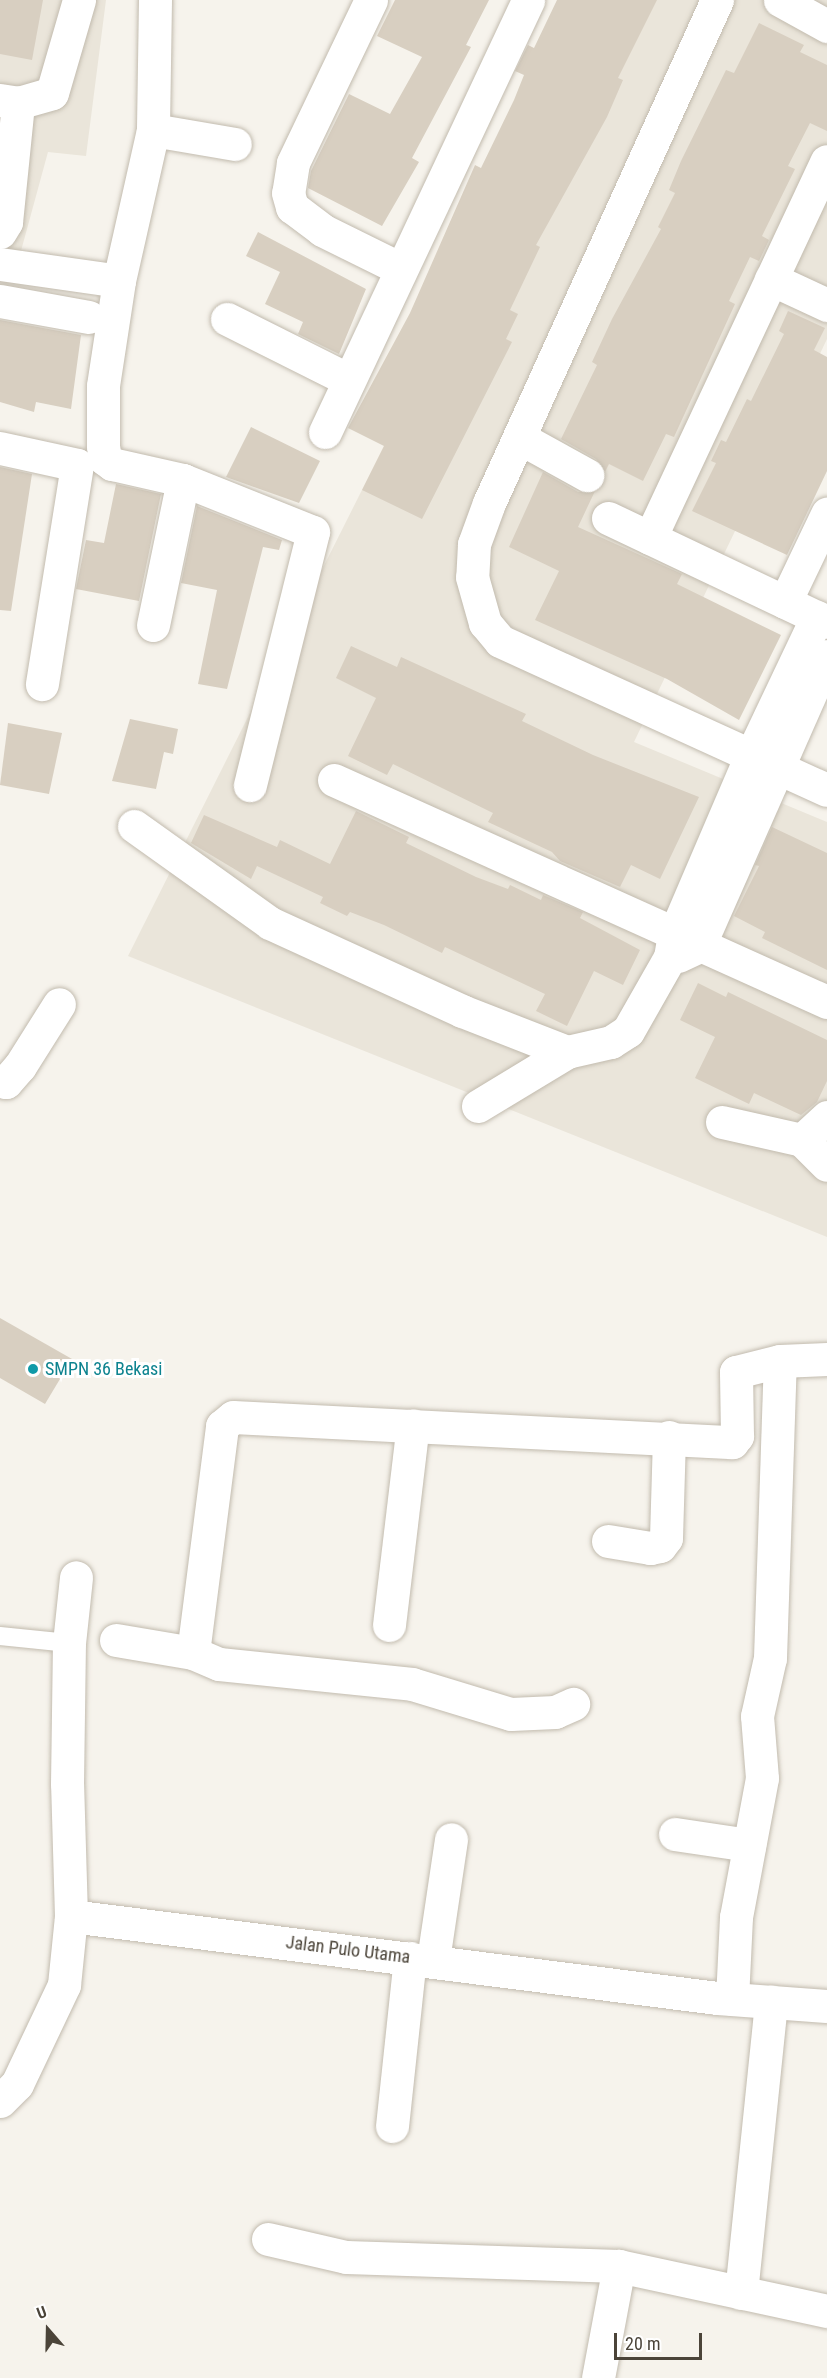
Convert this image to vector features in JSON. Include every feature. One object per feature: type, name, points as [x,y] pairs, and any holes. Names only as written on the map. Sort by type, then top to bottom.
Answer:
[{"type":"street","points":[[0,232],[6,222],[9,101],[44,98],[58,84],[79,0]]},
{"type":"street","points":[[155,0],[153,130],[119,281],[103,386],[105,459],[183,480],[313,532],[250,785]]},
{"type":"street","points":[[371,0],[293,163],[288,193],[292,207],[322,230],[401,268]]},
{"type":"street","points":[[325,432],[528,0]]},
{"type":"street","points":[[717,0],[474,544],[472,577],[485,623],[500,641],[529,658],[827,790]]},
{"type":"street","points":[[780,0],[827,26]]},
{"type":"street","points":[[153,130],[236,144]]},
{"type":"street","points":[[650,538],[827,162]]},
{"type":"street","points":[[0,264],[119,281]]},
{"type":"street","points":[[771,279],[827,305]]},
{"type":"street","points":[[0,301],[89,317]]},
{"type":"street","points":[[227,319],[349,380]]},
{"type":"street","points":[[520,438],[587,475]]},
{"type":"street","points":[[0,448],[77,465],[42,684]]},
{"type":"street","points":[[153,625],[183,480]]},
{"type":"street","points":[[785,602],[827,514]]},
{"type":"street","points":[[478,1106],[567,1052],[611,1042],[628,1031],[681,946],[763,762],[822,619],[608,518]]},
{"type":"street","points":[[763,762],[827,656]]},
{"type":"street","points":[[333,780],[681,946],[827,1002]]},
{"type":"street","points":[[134,826],[270,923],[462,1011],[567,1052]]},
{"type":"street","points":[[0,1081],[6,1082],[15,1073],[59,1004]]},
{"type":"street","points":[[802,1140],[827,1117]]},
{"type":"street","points":[[722,1122],[802,1140],[827,1165]]},
{"type":"street","points":[[193,1653],[222,1426],[233,1417],[735,1440],[736,1372],[780,1361],[827,1359]]},
{"type":"street","points":[[732,1999],[736,1917],[763,1761],[758,1716],[770,1647],[780,1361]]},
{"type":"street","points":[[389,1625],[412,1425]]},
{"type":"street","points":[[608,1541],[650,1548],[660,1546],[666,1538],[669,1437]]},
{"type":"street","points":[[0,2101],[17,2084],[64,1985],[71,1916],[67,1784],[69,1643],[76,1577]]},
{"type":"street","points":[[116,1640],[193,1653],[219,1664],[412,1684],[511,1714],[555,1713],[573,1704]]},
{"type":"street","points":[[675,1834],[749,1845]]},
{"type":"street","points":[[392,2126],[422,1959],[450,1839]]},
{"type":"street","name":"Jalan Pulo Utama","points":[[71,1916],[732,1999],[827,2006]]},
{"type":"street","points":[[741,2293],[771,2002]]},
{"type":"street","points":[[268,2239],[346,2257],[619,2266],[827,2311]]},
{"type":"street","points":[[598,2378],[619,2266]]},
{"type":"lane","points":[[0,1636],[69,1643]]},
{"type":"shaded area","points":[[0,0],[106,0],[86,156],[48,152],[18,262],[0,259]]},
{"type":"shaded area","points":[[608,0],[827,0],[827,339],[634,742],[827,822],[827,1237],[128,956]]},
{"type":"building","points":[[0,0],[43,0],[32,60],[0,54]]},
{"type":"building","points":[[395,0],[489,0],[466,45],[471,47],[412,158],[419,162],[382,226],[308,188],[311,171],[349,94],[390,114],[422,57],[377,36]]},
{"type":"building","points":[[557,0],[657,0],[618,78],[623,80],[607,117],[536,245],[540,247],[510,310],[518,314],[506,339],[512,342],[422,519],[362,490],[384,446],[348,428],[410,313],[475,165],[481,168],[514,100],[524,75],[515,71],[528,45],[534,48]]},
{"type":"building","points":[[759,23],[804,45],[800,52],[827,65],[827,131],[810,123],[788,166],[795,169],[762,236],[769,240],[759,261],[750,257],[729,301],[735,304],[674,437],[666,434],[643,481],[609,464],[605,472],[596,459],[561,439],[597,365],[592,362],[612,319],[661,229],[658,227],[675,193],[669,190],[681,161],[726,70],[734,73]]},
{"type":"building","points":[[258,232],[366,289],[339,354],[298,334],[303,322],[265,304],[280,272],[246,256]]},
{"type":"building","points":[[788,311],[825,328],[814,350],[827,357],[827,471],[787,555],[692,511],[716,463],[711,461],[721,440],[726,442],[747,399],[751,401],[784,334],[779,331]]},
{"type":"building","points":[[0,320],[81,335],[71,409],[36,402],[34,412],[0,402]]},
{"type":"building","points":[[251,427],[320,461],[299,503],[226,477]]},
{"type":"building","points":[[0,467],[32,474],[11,611],[0,610]]},
{"type":"building","points":[[543,472],[578,492],[595,491],[578,527],[682,574],[677,584],[781,635],[739,720],[667,679],[535,620],[559,571],[509,547]]},
{"type":"building","points":[[116,484],[161,494],[139,601],[76,589],[86,540],[104,543]]},
{"type":"building","points":[[197,506],[282,540],[279,550],[263,547],[227,689],[198,684],[217,590],[181,583]]},
{"type":"building","points":[[351,646],[397,667],[401,657],[526,714],[522,721],[593,755],[699,797],[660,879],[631,865],[620,887],[560,861],[552,852],[488,822],[493,813],[393,764],[387,775],[348,756],[376,698],[336,678]]},
{"type":"building","points":[[130,719],[178,729],[173,754],[164,752],[156,789],[112,781]]},
{"type":"building","points":[[8,723],[62,733],[49,794],[0,785]]},
{"type":"building","points":[[356,811],[409,837],[406,843],[476,877],[508,889],[510,885],[541,900],[543,895],[583,912],[580,918],[640,950],[623,985],[594,971],[567,1026],[536,1011],[545,994],[445,947],[442,953],[384,925],[350,912],[347,916],[320,903],[323,897],[257,866],[251,879],[191,843],[204,815],[277,847],[280,840],[330,864]]},
{"type":"building","points":[[772,827],[827,853],[827,970],[762,938],[765,932],[734,916],[759,866],[755,865]]},
{"type":"building","points":[[698,983],[726,997],[728,992],[827,1040],[827,1081],[817,1102],[801,1115],[754,1093],[749,1104],[695,1078],[715,1037],[680,1020]]},
{"type":"building","name":"SMPN 36 Bekasi","points":[[0,1318],[72,1359],[45,1404],[0,1378]]},
{"type":"place","name":"SMPN 36 Bekasi","points":[[33,1369]]}]
